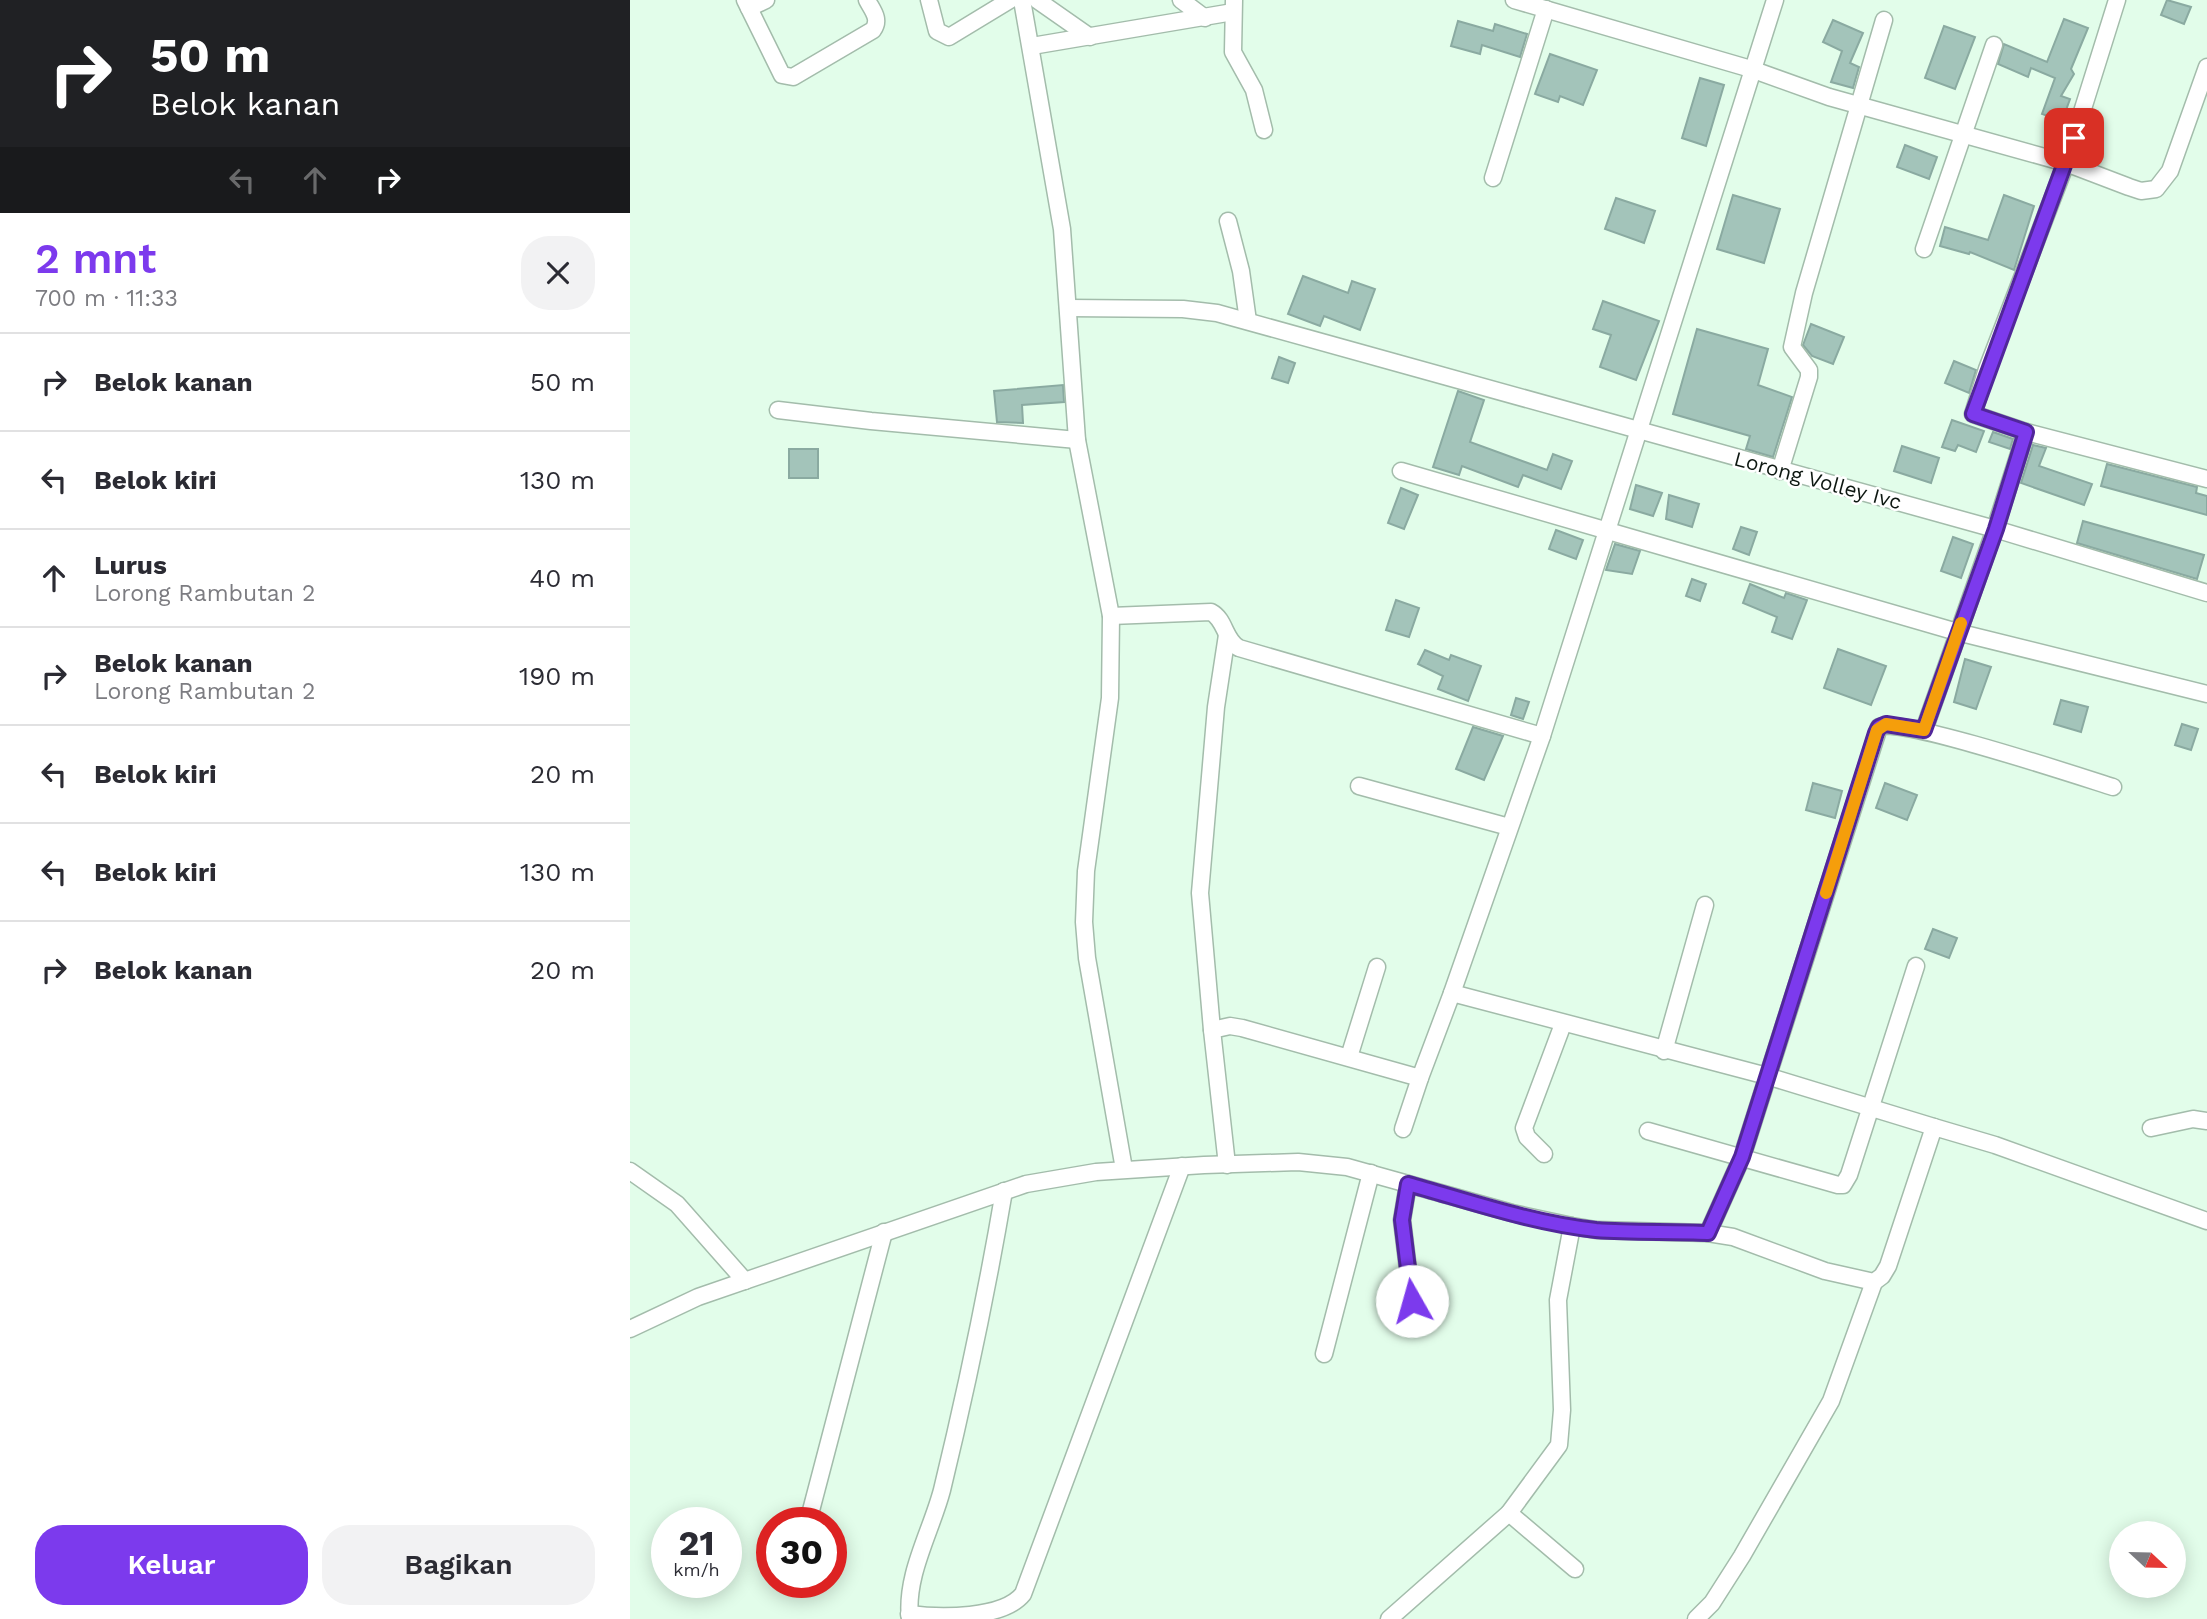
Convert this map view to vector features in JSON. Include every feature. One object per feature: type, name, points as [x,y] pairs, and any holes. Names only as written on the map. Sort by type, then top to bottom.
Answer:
[{"type":"street","points":[[766,0],[747,4],[782,75],[793,77],[873,30],[877,18],[867,0]]},
{"type":"street","points":[[929,0],[937,31],[949,37],[1010,0]]},
{"type":"street","points":[[1023,0],[1062,229],[1077,440],[1111,616],[1110,698],[1086,871],[1084,922],[1087,958],[1124,1169]]},
{"type":"street","points":[[1037,0],[1090,37]]},
{"type":"street","points":[[1181,0],[1205,18]]},
{"type":"street","points":[[1514,0],[1751,69],[1859,105],[2066,163],[2141,191],[2156,189],[2170,171],[2207,67]]},
{"type":"street","points":[[1403,1129],[1542,736],[1775,0]]},
{"type":"street","points":[[2117,0],[2066,163],[1987,369],[1973,414],[2026,432],[2207,479]]},
{"type":"street","points":[[1032,46],[1205,18],[1234,6],[1233,52],[1254,90],[1264,130]]},
{"type":"street","points":[[1493,178],[1546,9]]},
{"type":"street","points":[[1780,471],[1809,377],[1809,370],[1792,347],[1804,293],[1884,20]]},
{"type":"street","points":[[1924,249],[1994,45]]},
{"type":"street","points":[[1228,221],[1241,271],[1248,321]]},
{"type":"street","name":"Lorong Volley Ivc","points":[[1068,308],[1183,309],[1248,321],[1996,529],[2207,593]]},
{"type":"street","points":[[778,410],[1077,440]]},
{"type":"street","points":[[1924,730],[1996,529],[2026,432]]},
{"type":"street","points":[[1401,471],[1957,632],[2207,694]]},
{"type":"street","points":[[1111,616],[1207,610],[1217,615],[1227,635],[1239,649],[1542,736]]},
{"type":"street","points":[[1227,635],[1216,707],[1199,893],[1227,1165]]},
{"type":"street","points":[[1708,1233],[1742,1157],[1877,730],[1886,724],[1924,730],[2113,787]]},
{"type":"street","points":[[1359,786],[1509,827]]},
{"type":"street","points":[[1664,1051],[1705,905]]},
{"type":"street","points":[[1648,1131],[1843,1185],[1849,1175],[1916,966]]},
{"type":"street","points":[[1349,1058],[1377,967]]},
{"type":"street","points":[[1452,993],[1871,1106],[1995,1145],[2207,1221]]},
{"type":"street","points":[[1544,1154],[1527,1137],[1524,1128],[1563,1024]]},
{"type":"street","points":[[1212,1030],[1230,1026],[1242,1028],[1420,1078]]},
{"type":"street","points":[[2151,1128],[2193,1119],[2207,1121]]},
{"type":"street","points":[[1696,1619],[1712,1603],[1742,1556],[1831,1401],[1874,1282],[1888,1266],[1934,1127]]},
{"type":"street","points":[[630,1328],[698,1297],[1004,1191],[1075,1175],[1182,1166],[1298,1162],[1331,1165],[1371,1173],[1512,1213],[1572,1226],[1596,1230],[1708,1233],[1743,1240],[1825,1271],[1874,1282]]},
{"type":"street","points":[[1004,1191],[988,1287],[942,1489],[911,1587],[910,1616],[971,1615],[1013,1604],[1023,1594],[1182,1166]]},
{"type":"street","points":[[630,1171],[677,1204],[745,1281]]},
{"type":"street","points":[[1324,1354],[1371,1173]]},
{"type":"street","points":[[1408,1184],[1402,1220],[1412,1301],[1421,1324]]},
{"type":"street","points":[[1390,1619],[1509,1513],[1556,1450],[1560,1439],[1558,1300],[1572,1226]]},
{"type":"street","points":[[812,1507],[884,1232]]},
{"type":"street","points":[[1509,1513],[1575,1569]]},
{"type":"building","points":[[2167,0],[2191,7],[2184,24],[2161,15]]},
{"type":"building","points":[[2064,19],[2088,28],[2071,69],[2074,74],[2061,96],[2070,99],[2062,121],[2042,114],[2055,78],[2031,68],[2028,77],[1998,64],[2004,44],[2047,62]]},
{"type":"building","points":[[1833,20],[1863,33],[1850,63],[1859,67],[1853,88],[1831,82],[1842,51],[1823,42]]},
{"type":"building","points":[[1458,21],[1493,31],[1495,24],[1527,34],[1520,57],[1482,45],[1480,54],[1451,46]]},
{"type":"building","points":[[1944,26],[1975,37],[1955,89],[1925,78]]},
{"type":"building","points":[[1550,54],[1597,70],[1583,105],[1560,96],[1558,102],[1535,94]]},
{"type":"building","points":[[1700,78],[1724,85],[1706,146],[1682,138]]},
{"type":"building","points":[[1905,145],[1937,157],[1929,179],[1897,167]]},
{"type":"building","points":[[1733,195],[1780,209],[1764,263],[1717,249]]},
{"type":"building","points":[[2004,195],[2034,206],[2014,270],[1970,252],[1969,254],[1940,246],[1945,227],[1988,240]]},
{"type":"building","points":[[1616,198],[1655,211],[1644,243],[1605,229]]},
{"type":"building","points":[[1303,276],[1348,293],[1352,281],[1375,289],[1360,330],[1324,316],[1320,326],[1288,314]]},
{"type":"building","points":[[1603,301],[1659,321],[1636,380],[1600,367],[1611,335],[1593,329]]},
{"type":"building","points":[[1811,324],[1844,337],[1833,364],[1812,356],[1803,345]]},
{"type":"building","points":[[1697,329],[1768,349],[1758,385],[1792,397],[1773,457],[1746,449],[1750,436],[1673,414]]},
{"type":"building","points":[[1279,357],[1295,363],[1288,383],[1272,378]]},
{"type":"building","points":[[1954,361],[1976,370],[1969,393],[1945,383]]},
{"type":"building","points":[[1063,385],[1064,402],[1022,405],[1023,423],[997,422],[994,391]]},
{"type":"building","points":[[1458,391],[1484,400],[1470,442],[1547,470],[1553,454],[1572,461],[1561,489],[1523,475],[1518,487],[1462,466],[1459,475],[1433,467]]},
{"type":"building","points":[[1952,420],[1984,431],[1976,452],[1958,445],[1955,451],[1942,447]]},
{"type":"building","points":[[1993,432],[2013,439],[2010,449],[1989,442]]},
{"type":"building","points":[[2033,445],[2046,448],[2039,466],[2092,484],[2084,505],[2021,483]]},
{"type":"building","points":[[1902,446],[1939,458],[1931,483],[1894,471]]},
{"type":"building","points":[[789,449],[818,449],[818,478],[789,478]]},
{"type":"building","points":[[2107,464],[2197,487],[2196,493],[2207,496],[2207,515],[2101,486]]},
{"type":"building","points":[[1636,485],[1662,493],[1653,516],[1630,509]]},
{"type":"building","points":[[1401,488],[1418,495],[1404,529],[1388,523]]},
{"type":"building","points":[[1669,495],[1699,504],[1692,527],[1666,519]]},
{"type":"building","points":[[2083,521],[2204,555],[2197,579],[2077,543]]},
{"type":"building","points":[[1741,527],[1757,532],[1749,555],[1733,549]]},
{"type":"building","points":[[1556,530],[1583,540],[1576,559],[1549,549]]},
{"type":"building","points":[[1953,537],[1973,544],[1961,578],[1941,571]]},
{"type":"building","points":[[1615,544],[1640,551],[1632,574],[1606,570]]},
{"type":"building","points":[[1692,579],[1706,584],[1700,601],[1686,596]]},
{"type":"building","points":[[1750,584],[1784,598],[1786,593],[1807,600],[1792,639],[1772,632],[1777,617],[1743,603]]},
{"type":"building","points":[[1396,600],[1419,608],[1409,637],[1386,630]]},
{"type":"building","points":[[1838,649],[1886,666],[1871,705],[1824,688]]},
{"type":"building","points":[[1425,650],[1449,660],[1451,655],[1481,666],[1468,701],[1438,689],[1443,676],[1418,664]]},
{"type":"building","points":[[1965,659],[1991,667],[1976,709],[1954,702]]},
{"type":"building","points":[[1516,698],[1529,702],[1523,719],[1511,715]]},
{"type":"building","points":[[2061,700],[2088,707],[2081,732],[2054,724]]},
{"type":"building","points":[[2182,724],[2198,729],[2191,750],[2175,745]]},
{"type":"building","points":[[1473,727],[1503,736],[1484,780],[1456,769]]},
{"type":"building","points":[[1813,783],[1842,791],[1835,818],[1806,810]]},
{"type":"building","points":[[1885,783],[1917,795],[1907,820],[1876,808]]},
{"type":"building","points":[[1933,929],[1957,938],[1949,958],[1925,949]]},
{"type":"slow traffic","points":[[1826,893],[1877,730],[1886,724],[1924,730],[1961,623]]},
{"type":"route","points":[[1412,1301],[1402,1220],[1408,1184],[1512,1213],[1596,1230],[1708,1233],[1742,1157],[1876,733],[1881,725],[1886,724],[1924,730],[1996,529],[2026,432],[1973,414],[1987,369],[2074,138]]}]
